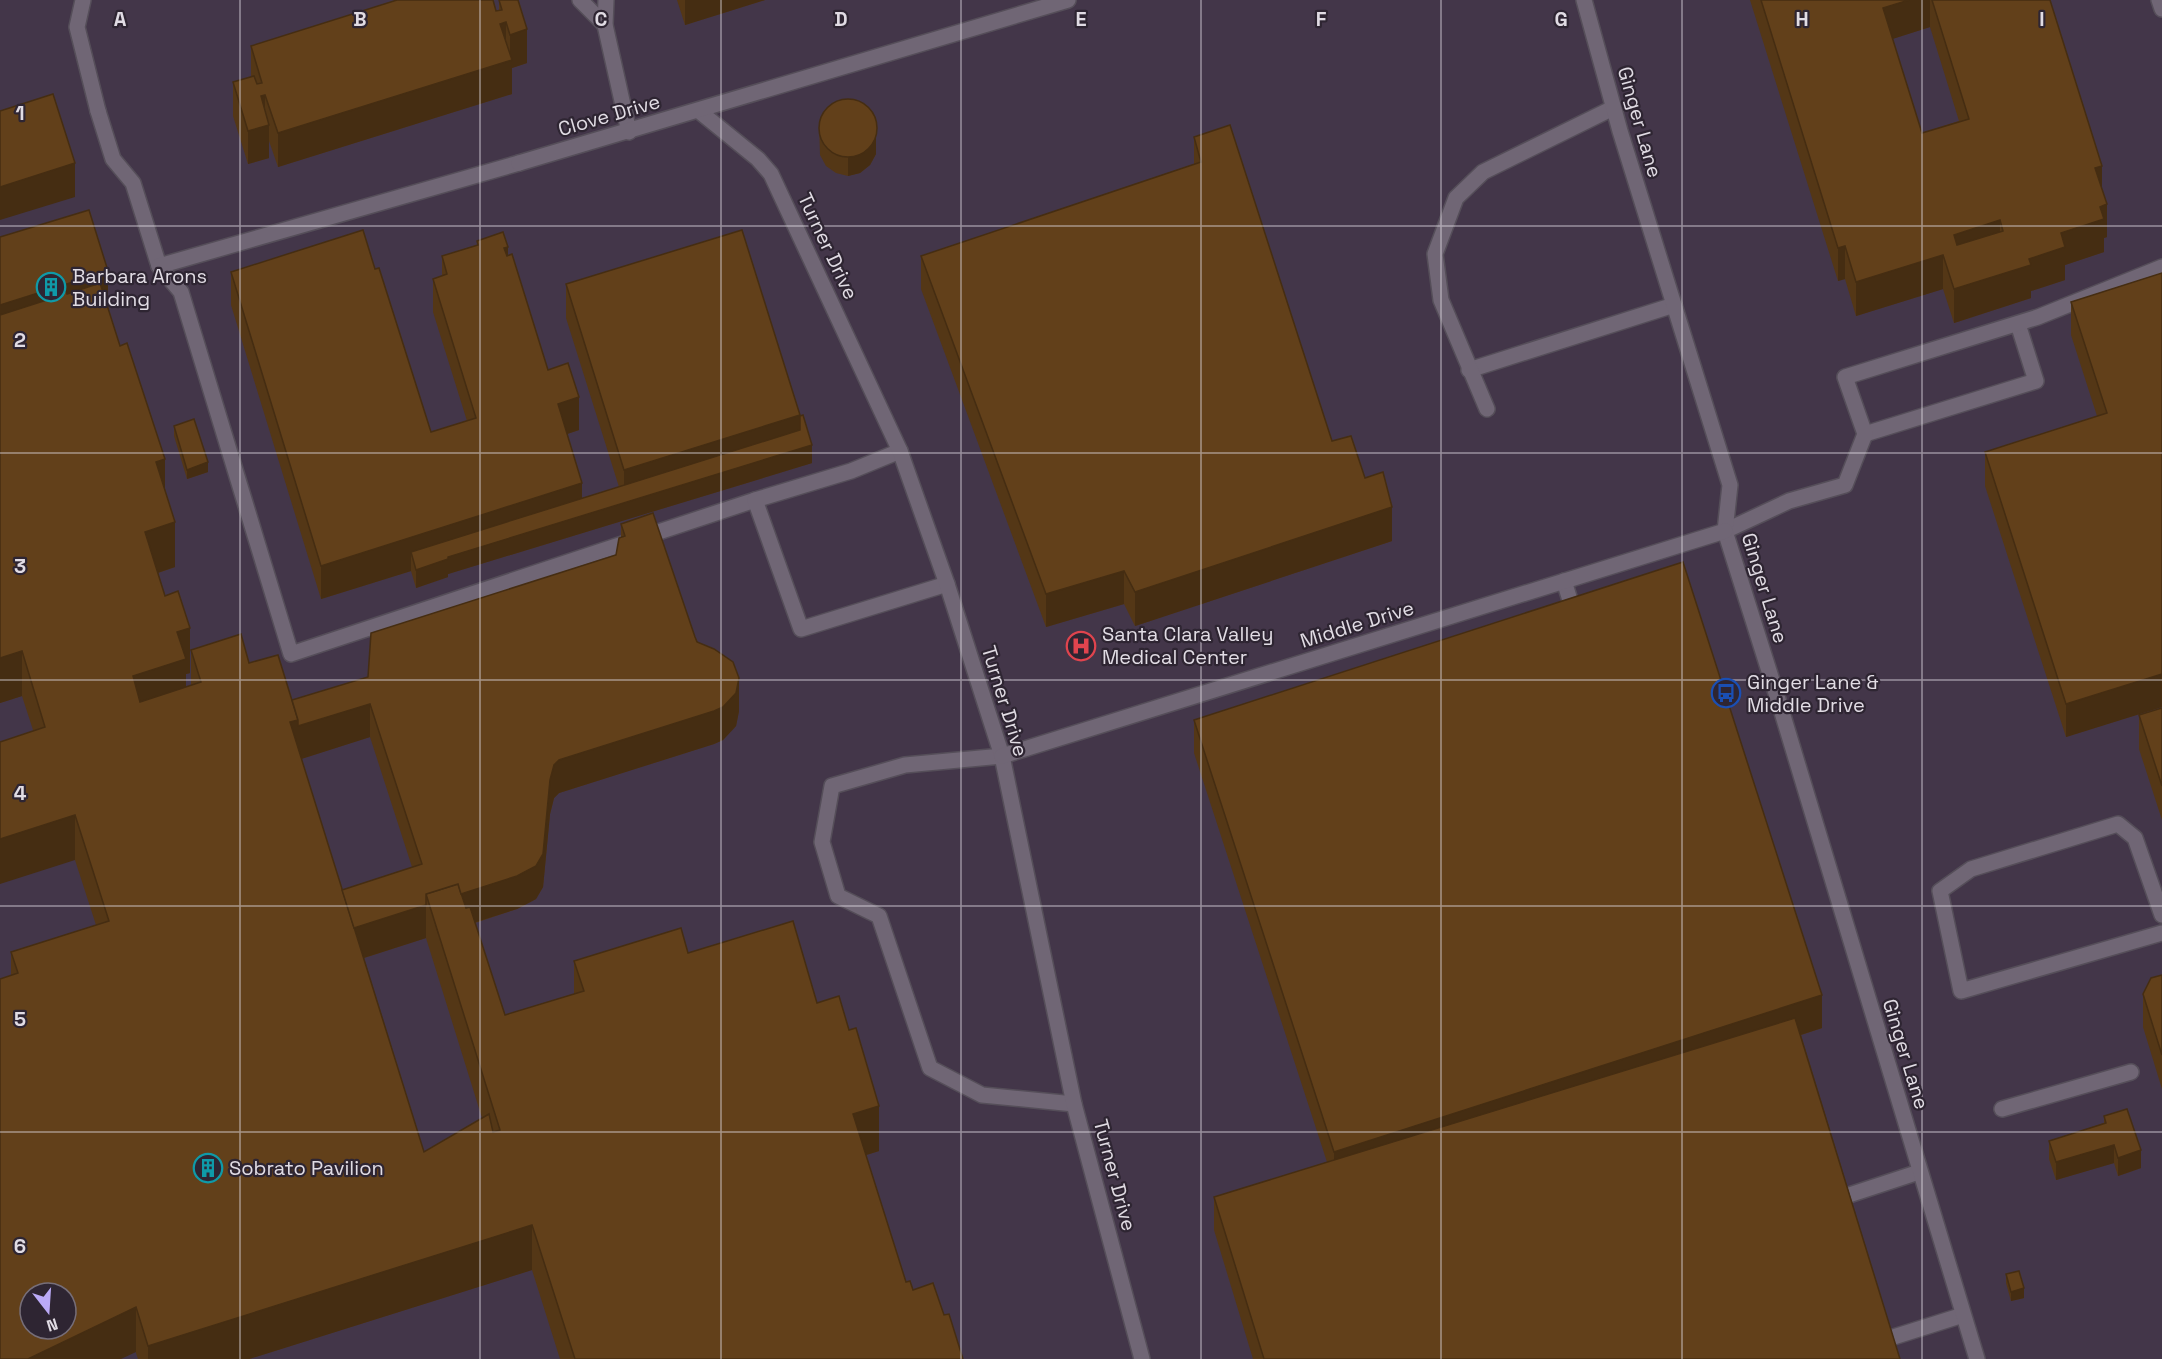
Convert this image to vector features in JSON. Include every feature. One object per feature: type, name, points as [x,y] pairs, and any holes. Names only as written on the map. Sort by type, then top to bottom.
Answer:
[{"type":"street","points":[[580,0],[605,25]]},
{"type":"street","points":[[606,0],[605,25],[629,132]]},
{"type":"street","name":"Clove Drive","points":[[159,266],[629,132],[1068,0]]},
{"type":"street","name":"Ginger Lane","points":[[1584,0],[1613,108],[1730,485],[1725,531],[1977,1359]]},
{"type":"street","points":[[2159,0],[2162,9]]},
{"type":"street","points":[[86,1],[77,27],[98,111],[113,159],[133,183],[159,266],[182,292],[291,654],[755,500],[851,471],[900,451]]},
{"type":"street","points":[[1486,409],[1441,300],[1435,254],[1456,198],[1483,172],[1613,108]]},
{"type":"street","name":"Turner Drive","points":[[699,111],[758,159],[771,174],[900,451],[947,584],[1002,756],[1074,1104],[1142,1359]]},
{"type":"street","points":[[2018,324],[2036,381],[1865,434],[1845,377],[2018,324],[2162,267]]},
{"type":"street","points":[[1469,370],[1674,305]]},
{"type":"street","name":"Middle Drive","points":[[1074,1104],[982,1095],[930,1068],[879,916],[838,896],[822,842],[832,786],[905,765],[1002,756],[1725,531],[1789,501],[1845,485],[1865,434]]},
{"type":"street","points":[[755,500],[801,629],[947,584]]},
{"type":"street","points":[[1564,581],[1579,629]]},
{"type":"street","points":[[2162,915],[2135,838],[2118,824],[1971,869],[1940,891],[1961,991],[2162,933]]},
{"type":"street","points":[[2002,1109],[2130,1072]]},
{"type":"street","points":[[1840,1198],[1919,1172]]},
{"type":"street","points":[[1884,1340],[1964,1315]]},
{"type":"shaded area","name":"Santa Clara Valley Medical Center","points":[[0,0],[2162,0],[2162,1359],[0,1359]]},
{"type":"building","points":[[397,0],[493,0],[496,11],[502,10],[499,0],[518,0],[527,29],[510,35],[506,22],[500,24],[512,60],[278,133],[265,95],[261,96],[269,125],[248,131],[233,82],[254,76],[257,84],[262,83],[251,46]]},
{"type":"building","points":[[1761,0],[1909,0],[1883,8],[1922,133],[1969,119],[1932,0],[2050,0],[2102,166],[2095,168],[2107,204],[2100,207],[2104,219],[2061,233],[2065,247],[2029,259],[2031,265],[1954,289],[1943,255],[1856,282],[1845,246],[1838,248]],"holes":[[[2000,220],[2003,231],[1957,245],[1954,235]]]},
{"type":"building","points":[[53,94],[75,163],[0,187],[0,111]]},
{"type":"building","points":[[848,99],[864,104],[872,112],[877,128],[872,144],[864,152],[848,157],[832,152],[824,144],[819,128],[824,112],[832,104]]},
{"type":"building","points":[[1230,125],[1332,441],[1351,436],[1365,478],[1383,472],[1392,507],[1135,592],[1124,571],[1046,594],[921,256],[1201,162],[1194,137]]},
{"type":"building","points":[[89,210],[108,271],[0,305],[0,237]]},
{"type":"building","points":[[363,230],[375,269],[379,268],[431,432],[476,418],[433,279],[447,274],[442,256],[478,245],[477,241],[503,232],[508,247],[504,248],[507,256],[512,254],[548,370],[568,363],[579,397],[558,404],[582,483],[321,566],[231,272]]},
{"type":"building","points":[[742,230],[800,415],[624,470],[566,284]]},
{"type":"building","points":[[2162,273],[2162,674],[2066,704],[1985,452],[2107,413],[2071,302]]},
{"type":"building","points":[[100,283],[120,346],[127,343],[165,459],[156,462],[175,522],[145,532],[165,596],[178,591],[190,628],[177,632],[186,659],[133,676],[140,702],[201,682],[191,650],[241,634],[249,663],[278,655],[298,720],[290,722],[424,1152],[489,1114],[493,1132],[500,1130],[426,894],[458,884],[466,908],[470,907],[505,1015],[584,991],[574,961],[681,928],[688,953],[793,921],[817,1003],[839,996],[849,1030],[856,1028],[879,1106],[853,1114],[906,1282],[910,1281],[913,1290],[933,1283],[944,1315],[949,1314],[963,1359],[575,1359],[532,1225],[148,1346],[136,1307],[78,1335],[78,1281],[18,1281],[18,1341],[65,1341],[28,1359],[0,1359],[0,979],[18,973],[11,952],[109,921],[75,815],[0,839],[0,742],[45,727],[22,651],[0,658],[0,315],[56,297],[55,294],[66,291],[67,294]]},
{"type":"building","points":[[803,415],[812,445],[448,557],[448,559],[416,570],[411,552],[800,430],[800,416]]},
{"type":"building","points":[[194,419],[208,462],[187,470],[174,426]]},
{"type":"building","points":[[653,513],[697,642],[714,649],[733,662],[739,678],[736,693],[723,707],[714,711],[559,760],[554,765],[550,780],[543,854],[536,866],[517,876],[461,894],[458,884],[426,894],[426,905],[354,928],[342,890],[422,864],[370,704],[298,726],[292,700],[368,677],[371,633],[616,555],[619,538],[625,536],[621,524]]},
{"type":"building","points":[[1683,562],[1822,995],[1334,1152],[1194,720]]},
{"type":"building","points":[[2162,708],[2162,786],[2139,715]]},
{"type":"building","points":[[2162,975],[2162,1055],[2143,994],[2151,978]]},
{"type":"building","points":[[1795,1018],[1900,1359],[1264,1359],[1214,1197]]},
{"type":"building","points":[[2127,1109],[2141,1150],[2118,1158],[2114,1145],[2056,1162],[2049,1141],[2106,1123],[2104,1116]]},
{"type":"building","points":[[2019,1271],[2024,1288],[2011,1292],[2006,1274]]},
{"type":"place","name":"Barbara Arons Building","points":[[51,287]]},
{"type":"place","name":"Santa Clara Valley Medical Center","points":[[1081,646]]},
{"type":"place","name":"Ginger Lane & Middle Drive","points":[[1726,693]]},
{"type":"place","name":"Sobrato Pavilion","points":[[208,1168]]}]
